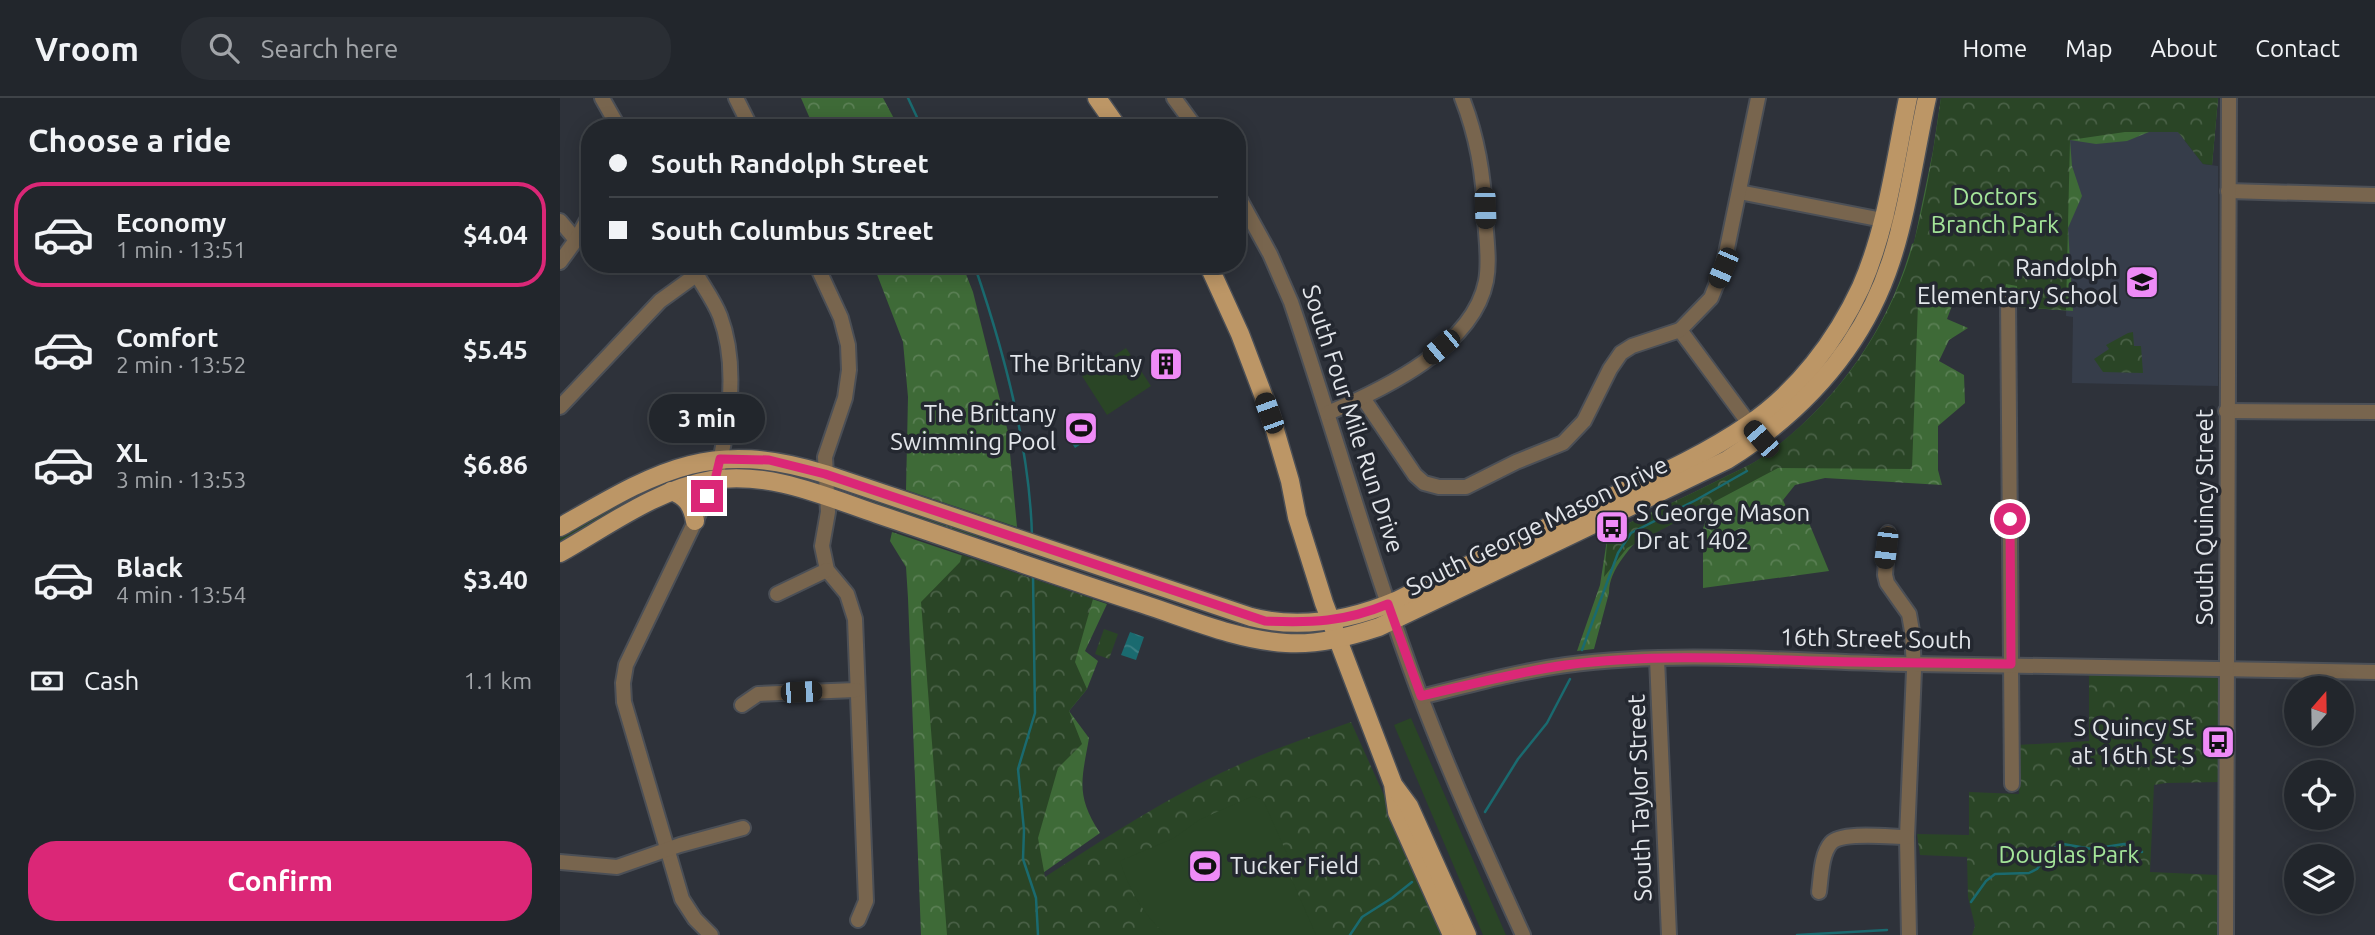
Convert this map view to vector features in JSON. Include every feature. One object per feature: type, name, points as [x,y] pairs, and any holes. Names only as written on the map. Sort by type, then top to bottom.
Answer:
[{"type":"main road","points":[[1097,98],[1112,119]]},
{"type":"main road","points":[[1107,98],[1122,119]]},
{"type":"main road","name":"South George Mason Drive","points":[[560,527],[649,478],[694,463],[720,459],[769,460],[825,474],[1265,621],[1330,621],[1349,618],[1388,604],[1727,460],[1761,439],[1811,394],[1846,351],[1884,282],[1908,98]]},
{"type":"main road","name":"South George Mason Drive","points":[[560,553],[671,491],[715,480],[757,479],[779,482],[827,497],[1245,637],[1285,643],[1337,641],[1394,622],[1591,516],[1749,425],[1798,381],[1815,363],[1838,330],[1892,221],[1927,98]]},
{"type":"main road","points":[[1203,273],[1232,337],[1282,485],[1297,517]]},
{"type":"main road","points":[[1212,273],[1240,334],[1269,413],[1290,481],[1297,517],[1330,621],[1393,784],[1397,812],[1452,935]]},
{"type":"main road","points":[[671,491],[687,500],[693,509],[695,521]]},
{"type":"main road","points":[[1393,784],[1409,806],[1467,935]]},
{"type":"street","points":[[602,98],[614,119]]},
{"type":"street","points":[[736,98],[746,119]]},
{"type":"street","points":[[1174,98],[1189,119]]},
{"type":"street","points":[[1328,413],[1363,398],[1420,365],[1462,329],[1479,303],[1486,280],[1484,184],[1472,123],[1462,98]]},
{"type":"street","points":[[1363,398],[1415,475],[1424,483],[1439,487],[1466,487],[1516,462],[1563,443],[1584,421],[1621,353],[1632,346],[1680,330],[1711,298],[1723,268],[1758,98]]},
{"type":"street","name":"South Quincy Street","points":[[2226,935],[2229,98]]},
{"type":"street","points":[[2228,191],[2375,195]]},
{"type":"street","points":[[1739,192],[1892,221]]},
{"type":"street","name":"South Four Mile Run Drive","points":[[1246,210],[1270,254],[1291,302],[1388,604],[1421,696],[1522,935]]},
{"type":"street","points":[[560,221],[576,240]]},
{"type":"street","points":[[560,262],[581,231]]},
{"type":"street","points":[[560,407],[690,273]]},
{"type":"street","points":[[695,273],[719,314],[729,353],[729,406],[720,459],[715,480],[636,641],[626,665],[623,683],[624,702],[682,898],[695,919],[710,935]]},
{"type":"street","points":[[820,273],[841,318],[848,345],[849,370],[845,398],[825,457],[828,512],[822,547],[827,570],[847,594],[855,619],[866,901],[858,920]]},
{"type":"street","points":[[2008,298],[2012,784]]},
{"type":"street","points":[[1680,330],[1761,439]]},
{"type":"street","points":[[2226,411],[2375,412]]},
{"type":"street","points":[[1888,533],[1885,575],[1887,583],[1909,614],[1914,664],[1914,719],[1909,764],[1907,837],[1909,935]]},
{"type":"street","points":[[777,594],[827,570]]},
{"type":"street","name":"16th Street South","points":[[1421,696],[1508,675],[1567,665],[1657,659],[1718,658],[2375,672]]},
{"type":"street","name":"South Taylor Street","points":[[1657,659],[1669,935]]},
{"type":"street","points":[[742,705],[758,694],[856,690]]},
{"type":"street","points":[[561,860],[617,867],[743,828]]},
{"type":"street","points":[[1819,892],[1826,852],[1831,843],[1839,838],[1907,837]]},
{"type":"shaded area","name":"Randolph Elementary School","points":[[2125,132],[2178,132],[2203,164],[2218,166],[2218,386],[2072,383],[2073,317],[2066,316],[2070,140]]},
{"type":"green space","points":[[801,98],[883,98],[894,119],[810,119]]},
{"type":"green space","name":"Doctors Branch Park","points":[[1941,98],[2218,98],[2212,165],[2178,132],[2149,132],[2127,141],[2096,144],[2070,140],[2072,166],[2082,196],[2068,228],[2073,311],[2019,307],[2009,295],[2003,304],[1953,303],[1947,319],[1968,328],[1949,340],[1939,361],[1964,375],[1965,403],[1938,426],[1938,470],[1942,485],[1825,478],[1795,485],[1783,500],[1790,516],[1807,518],[1829,571],[1703,588],[1703,528],[1714,502],[1666,527],[1647,529],[1622,558],[1613,575],[1594,649],[1577,651],[1600,585],[1608,533],[1766,455],[1815,412],[1857,362],[1889,306],[1914,243]]},
{"type":"green space","name":"Doctors Branch Park","points":[[1941,98],[2218,98],[2212,165],[2203,164],[2178,132],[2125,132],[2070,140],[2066,310],[2018,307],[2017,286],[2006,284],[2003,304],[1918,303],[1912,469],[1778,468],[1627,548],[1604,577],[1608,533],[1760,458],[1810,417],[1849,373],[1866,349],[1894,297],[1912,250],[1923,207]]},
{"type":"green space","points":[[876,273],[966,273],[973,292],[1008,432],[1017,527],[906,490],[908,397],[903,342]]},
{"type":"green space","points":[[2133,332],[2134,346],[2141,346],[2143,373],[2103,372],[2094,359],[2109,349],[2106,345]]},
{"type":"green space","points":[[1126,348],[1151,386],[1107,415],[1082,376]]},
{"type":"green space","points":[[690,470],[691,475],[654,486],[635,496],[623,510],[560,546],[560,534],[639,489]]},
{"type":"green space","points":[[850,494],[977,531],[978,543],[848,499]]},
{"type":"green space","points":[[892,532],[1107,604],[1085,651],[1098,661],[1087,689],[1069,711],[1089,738],[1082,787],[1087,808],[1100,833],[954,935],[921,935],[906,567],[890,541]]},
{"type":"green space","points":[[962,555],[1093,599],[1075,662],[1087,689],[1069,711],[1082,744],[1058,768],[1038,838],[1045,877],[1187,790],[1264,754],[1351,722],[1447,935],[947,935],[921,602],[960,562]]},
{"type":"green space","points":[[1104,629],[1118,634],[1109,659],[1095,654]]},
{"type":"green space","name":"Douglas Park","points":[[2089,674],[2210,676],[2219,679],[2219,782],[2154,785],[2150,872],[2218,875],[2217,935],[1972,935],[1975,926],[1968,897],[1967,857],[1920,855],[1917,834],[1969,835],[1969,792],[2019,794],[2017,745],[2089,741]]},
{"type":"green space","points":[[1411,718],[1506,935],[1483,935],[1394,725]]},
{"type":"green space","name":"Tucker Field","points":[[1253,796],[1263,800],[1287,854],[1288,871],[1316,935],[1166,935],[1150,919],[1138,901],[1120,861],[1174,838],[1199,820]]},
{"type":"water","name":"The Brittany Swimming Pool","points":[[1080,415],[1093,436],[1075,448],[1070,440],[1079,434],[1070,421]]},
{"type":"water","points":[[1130,632],[1144,637],[1136,660],[1121,655]]},
{"type":"waterway","points":[[908,98],[918,119]]},
{"type":"waterway","points":[[977,273],[1013,399],[1026,469],[1032,537]]},
{"type":"waterway","points":[[1582,650],[1618,553],[1631,533],[1747,471]]},
{"type":"waterway","points":[[1033,575],[1035,713],[1018,769],[1024,830],[1023,859],[1036,898],[1038,935]]},
{"type":"waterway","points":[[1485,812],[1518,759],[1547,723],[1570,679]]},
{"type":"waterway","points":[[1971,902],[1986,881],[1995,874],[2029,873],[2037,869],[2052,849],[2063,844],[2092,849],[2124,844],[2142,852]]},
{"type":"waterway","points":[[1350,935],[1362,917],[1412,882]]},
{"type":"waterway","points":[[1797,935],[1887,930]]},
{"type":"place","name":"Randolph Elementary School","points":[[2142,282]]},
{"type":"place","name":"The Brittany","points":[[1166,364]]},
{"type":"place","name":"The Brittany Swimming Pool","points":[[1081,428]]},
{"type":"place","name":"S George Mason Dr at 1402","points":[[1612,527]]},
{"type":"place","name":"S Quincy St at 16th St S","points":[[2218,742]]},
{"type":"place","name":"Tucker Field","points":[[1205,866]]},
{"type":"route","points":[[707,496],[715,480],[720,459],[769,460],[825,474],[1265,621],[1330,621],[1349,618],[1388,604],[1421,696],[1508,675],[1567,665],[1637,660],[1718,658],[1906,664],[2011,664],[2010,519]]}]
